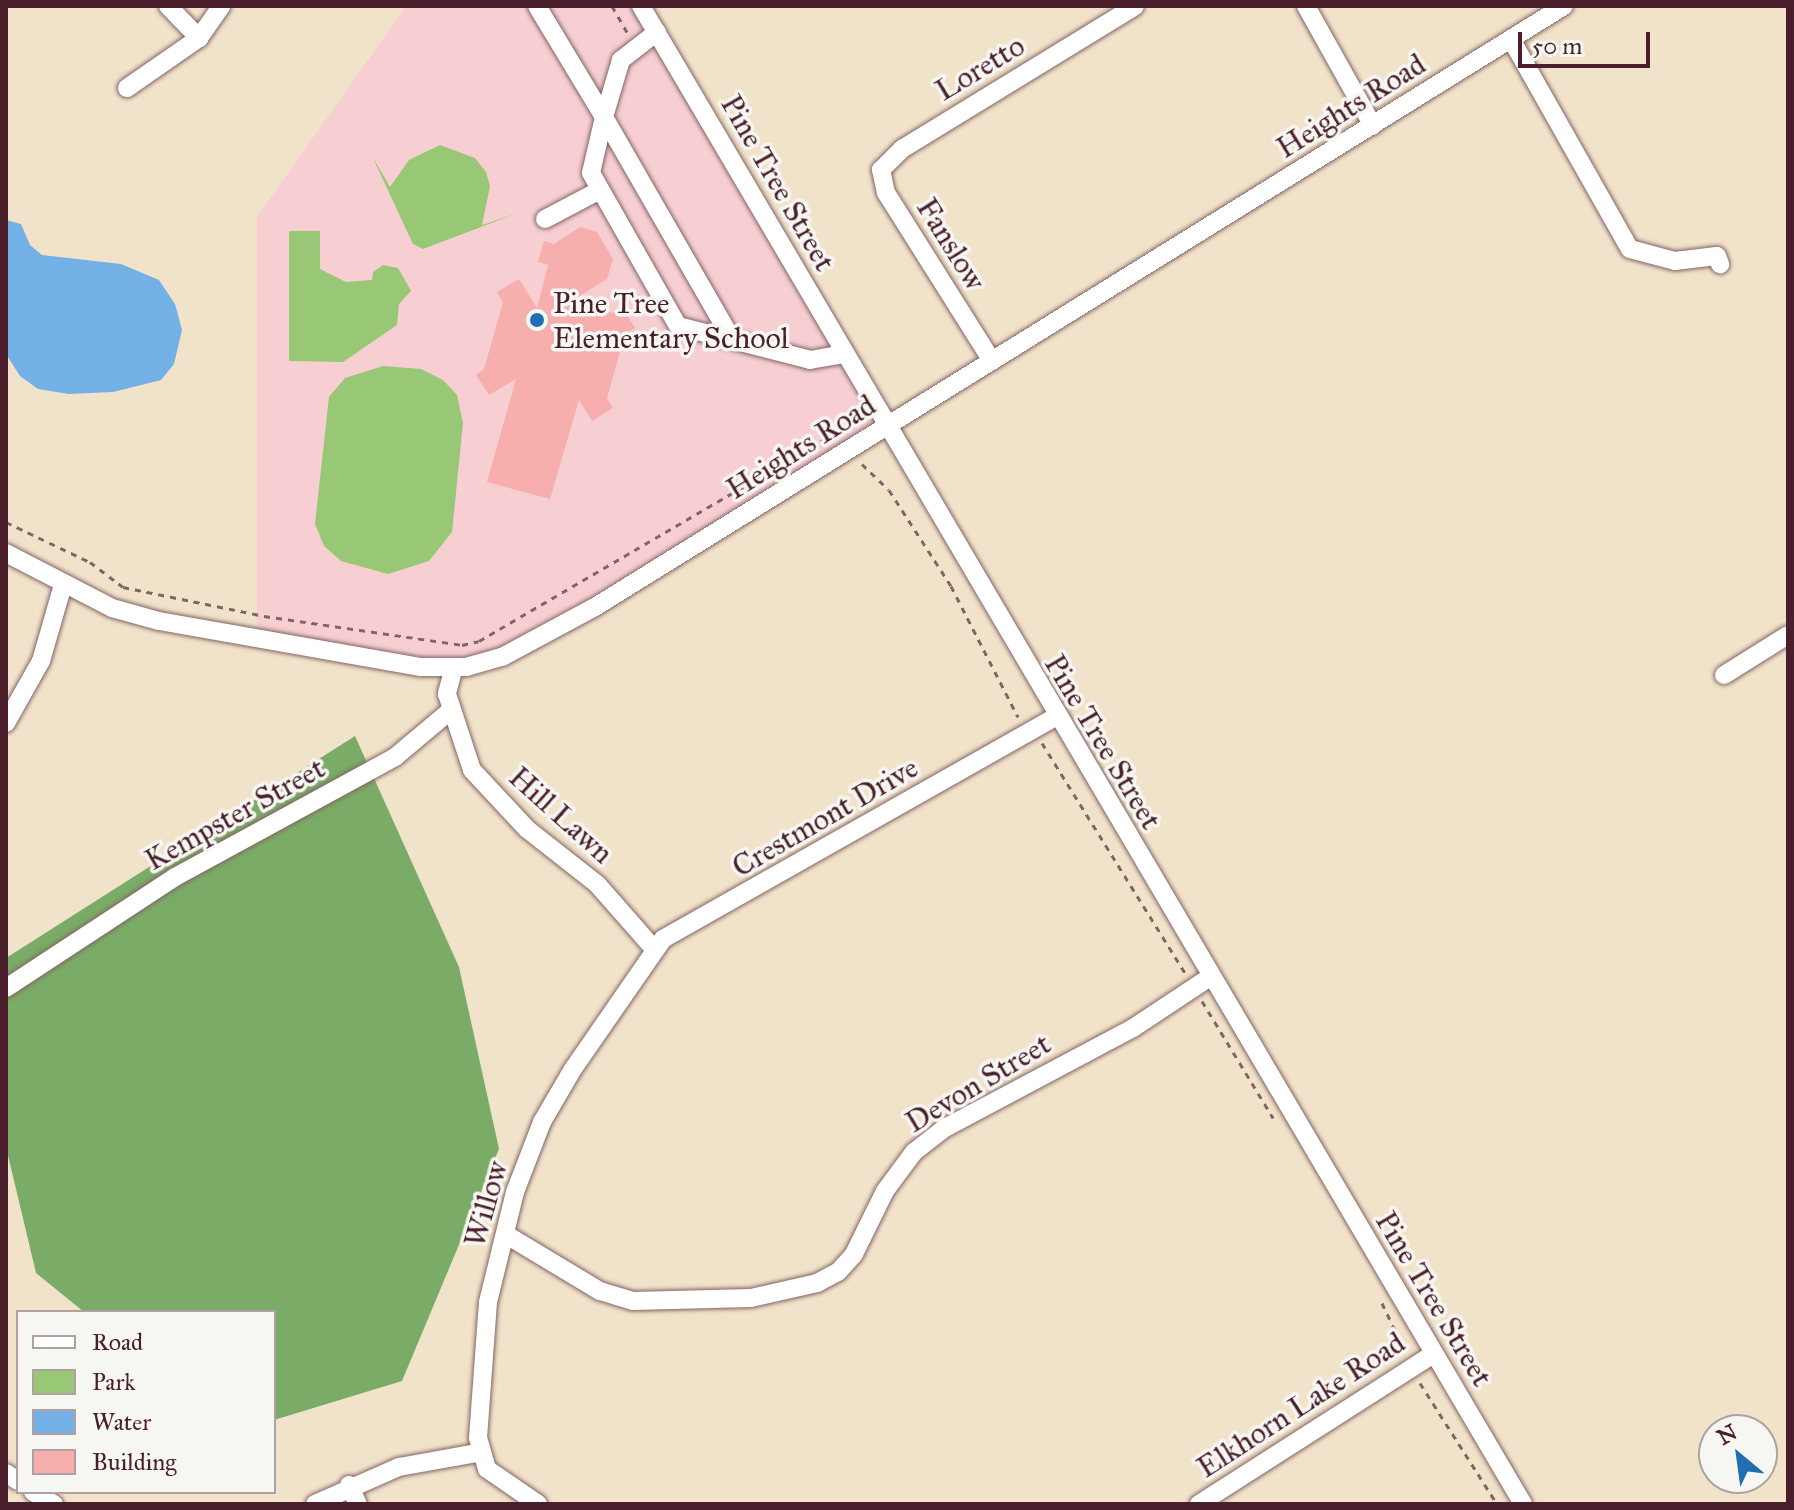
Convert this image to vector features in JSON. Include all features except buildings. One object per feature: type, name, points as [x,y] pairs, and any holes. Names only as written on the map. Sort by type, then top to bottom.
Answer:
[{"type":"street","points":[[168,6],[199,38]]},
{"type":"street","points":[[127,88],[199,38],[221,6]]},
{"type":"street","points":[[537,6],[731,338]]},
{"type":"street","name":"Pine Tree Street","points":[[641,6],[1056,717],[1202,982],[1434,1354],[1523,1504]]},
{"type":"street","name":"Loretto","points":[[895,155],[1135,6]]},
{"type":"street","points":[[1306,6],[1373,126]]},
{"type":"street","name":"Heights Road","points":[[6,553],[63,585],[113,608],[204,631],[367,661],[454,667],[502,657],[534,644],[1564,6]]},
{"type":"street","points":[[657,32],[635,46],[621,60],[591,173],[678,326],[810,360],[844,354]]},
{"type":"street","points":[[1511,39],[1630,249],[1675,261],[1717,256],[1720,264]]},
{"type":"street","name":"Fanslow","points":[[895,155],[881,170],[886,193],[992,361]]},
{"type":"street","points":[[545,219],[600,190]]},
{"type":"street","points":[[6,723],[41,661],[63,585]]},
{"type":"street","points":[[1724,675],[1788,635]]},
{"type":"street","points":[[451,710],[447,694],[454,667]]},
{"type":"street","name":"Hill Lawn","points":[[451,710],[466,757],[491,793],[597,884],[655,950]]},
{"type":"street","name":"Kempster Street","points":[[6,988],[175,877],[395,757],[451,710]]},
{"type":"street","name":"Crestmont Drive","points":[[638,979],[663,939],[1056,717]]},
{"type":"street","name":"Willow","points":[[482,1452],[478,1438],[487,1321],[515,1192],[551,1105],[638,979]]},
{"type":"street","name":"Devon Street","points":[[505,1234],[600,1291],[633,1301],[751,1298],[817,1283],[838,1272],[854,1254],[885,1191],[914,1152],[943,1129],[1133,1028],[1202,982]]},
{"type":"street","name":"Elkhorn Lake Road","points":[[1199,1504],[1434,1354]]},
{"type":"street","points":[[315,1504],[349,1485],[399,1467],[482,1452],[487,1469],[538,1504]]},
{"type":"street","points":[[349,1485],[358,1504]]},
{"type":"street","points":[[36,1494],[54,1504]]},
{"type":"path","points":[[612,6],[635,46]]},
{"type":"path","points":[[6,522],[90,562],[123,587],[264,616],[462,645],[479,641],[842,429],[853,448],[889,490],[951,586],[999,671],[1000,691],[1031,731],[1202,982],[1279,1127]]},
{"type":"path","points":[[1378,1294],[1412,1369],[1497,1504]]},
{"type":"shaded area","name":"Pine Tree Elementary School","points":[[406,6],[632,6],[877,423],[513,645],[470,660],[424,662],[257,630],[257,217]]},
{"type":"green space","points":[[440,145],[475,158],[486,172],[490,186],[482,225],[515,214],[423,249],[413,244],[372,156],[390,187],[409,160]]},
{"type":"green space","points":[[289,231],[320,231],[320,269],[346,282],[372,280],[373,272],[383,265],[398,268],[411,291],[399,304],[397,325],[343,362],[289,361]]},
{"type":"green space","points":[[383,366],[421,369],[443,380],[457,395],[463,423],[452,532],[429,561],[388,574],[341,561],[324,546],[315,524],[329,397],[345,378]]},
{"type":"green space","points":[[355,736],[459,967],[499,1149],[402,1381],[276,1419],[276,1310],[82,1310],[36,1273],[6,1147],[6,958]]},
{"type":"water","points":[[6,220],[21,224],[30,245],[42,255],[121,264],[159,280],[175,304],[182,330],[174,364],[161,380],[113,392],[69,394],[38,389],[20,376],[6,354]]},
{"type":"place","name":"Pine Tree Elementary School","points":[[537,320]]}]
